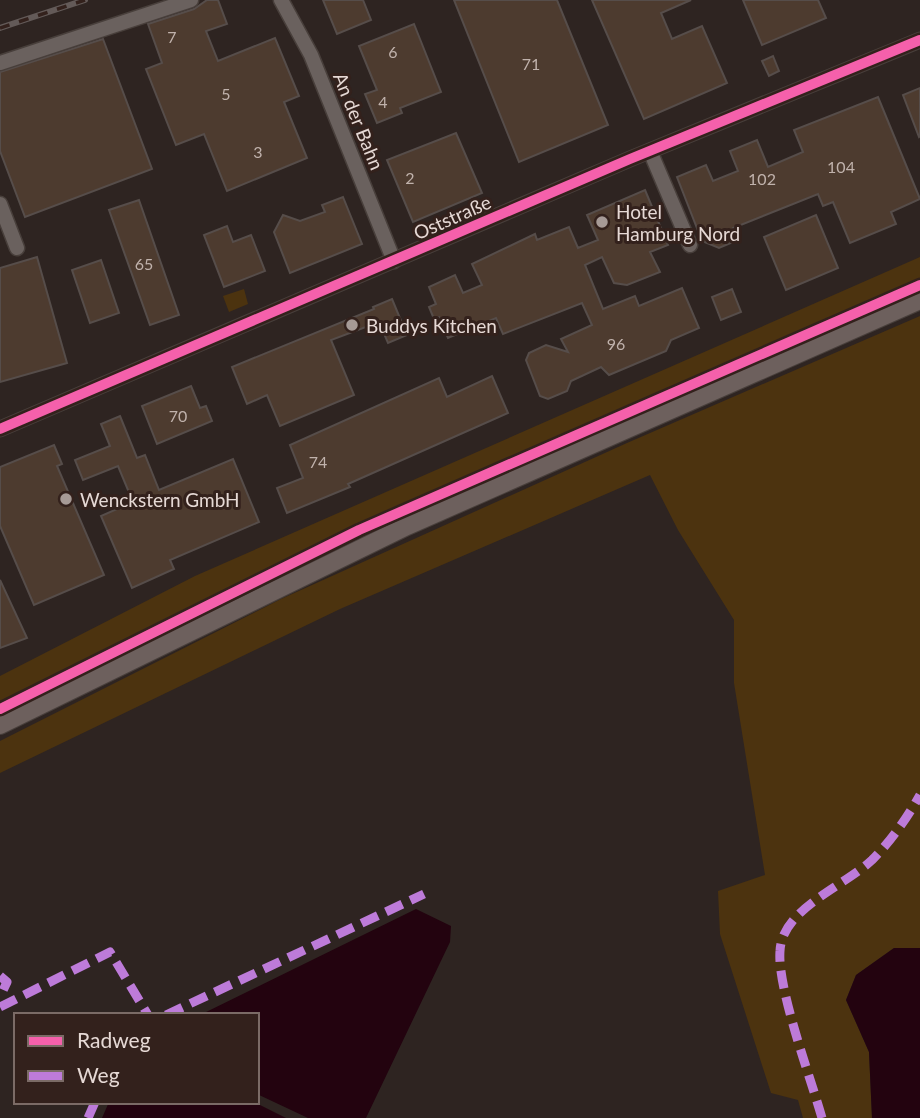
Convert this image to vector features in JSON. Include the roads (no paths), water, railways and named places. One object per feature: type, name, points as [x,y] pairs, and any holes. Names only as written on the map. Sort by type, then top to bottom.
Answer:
[{"type":"main road","points":[[0,725],[407,526],[920,300]]},
{"type":"street","points":[[0,63],[191,0]]},
{"type":"street","name":"An der Bahn","points":[[281,0],[311,55],[394,261]]},
{"type":"street","name":"Oststraße","points":[[0,429],[650,151],[920,40]]},
{"type":"street","points":[[650,151],[690,245]]},
{"type":"street","points":[[0,204],[17,248]]},
{"type":"railway","points":[[0,28],[85,0]]},
{"type":"place","name":"Hotel Hamburg Nord","points":[[602,222]]},
{"type":"place","name":"Buddys Kitchen","points":[[352,325]]},
{"type":"place","name":"Wenckstern GmbH","points":[[66,499]]}]
